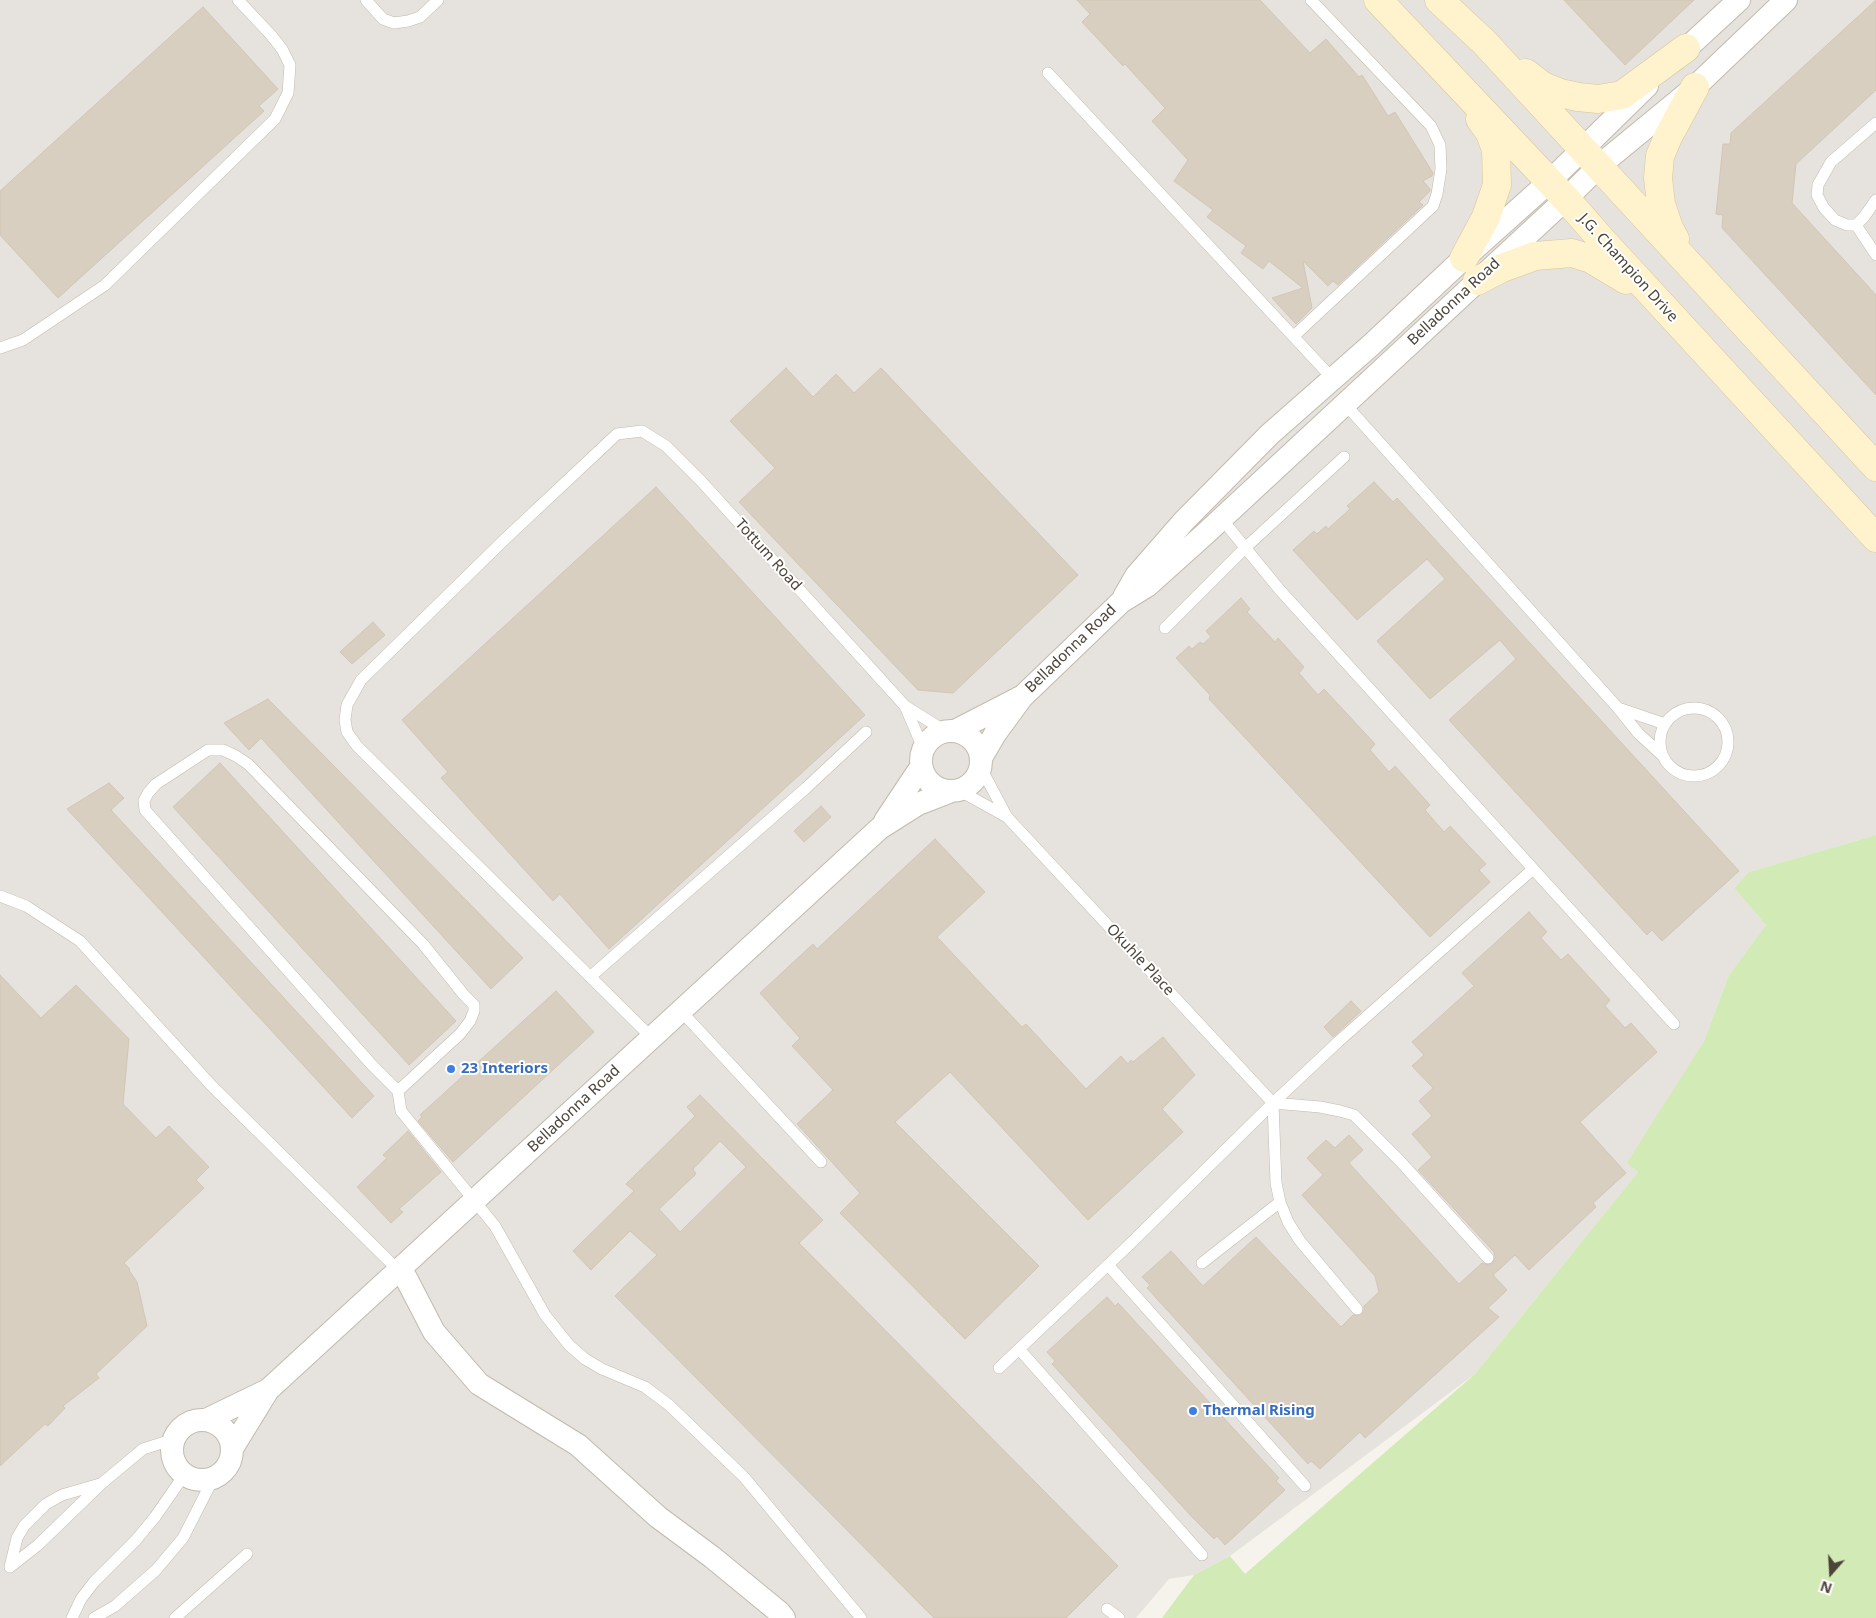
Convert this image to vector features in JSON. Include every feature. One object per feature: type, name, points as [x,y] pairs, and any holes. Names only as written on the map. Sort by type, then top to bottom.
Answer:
[{"type":"street","name":"J.G. Champion Drive","points":[[1378,0],[1448,72],[1876,538]]},
{"type":"street","points":[[1438,0],[1484,42],[1592,157],[1876,467]]},
{"type":"street","name":"Belladonna Road","points":[[1121,602],[1136,576],[1184,521],[1270,434],[1333,379],[1470,269],[1558,191],[1592,157],[1686,48],[1739,0]]},
{"type":"street","name":"Belladonna Road","points":[[1592,157],[1695,87],[1786,0]]},
{"type":"street","points":[[1484,42],[1543,86],[1578,98],[1598,98],[1622,94],[1686,48]]},
{"type":"street","points":[[1448,72],[1490,133],[1496,150],[1497,186],[1470,269],[1502,268],[1535,256],[1572,253],[1591,259],[1608,268],[1657,300]]},
{"type":"street","points":[[1694,268],[1669,228],[1661,204],[1658,178],[1662,150],[1695,87]]},
{"type":"street","name":"Belladonna Road","points":[[213,1479],[222,1474],[228,1466],[232,1457],[233,1447],[268,1390],[880,828],[918,804],[969,786],[976,778],[995,734],[1022,697],[1121,602],[1146,586],[1344,404],[1470,269]]},
{"type":"street","name":"Belladonna Road","points":[[880,828],[922,758],[928,740],[936,734],[950,731],[1022,697]]},
{"type":"street","points":[[950,731],[964,734],[973,740],[978,748],[981,763]]},
{"type":"street","points":[[922,758],[924,777],[939,790],[954,791]]},
{"type":"street","points":[[398,1270],[406,1278],[434,1332],[479,1384],[578,1445],[658,1517],[712,1557],[784,1618]]},
{"type":"street","name":"Belladonna Road","points":[[174,1439],[179,1430],[186,1424],[196,1420],[206,1420],[268,1390]]},
{"type":"street","points":[[206,1420],[216,1423],[224,1429],[230,1437],[233,1447]]},
{"type":"street","points":[[174,1439],[171,1448],[177,1468],[184,1475],[193,1479],[203,1481],[213,1479]]},
{"type":"lane","points":[[0,348],[23,340],[105,286],[275,119],[288,93],[290,65],[282,49],[271,35],[238,0]]},
{"type":"lane","points":[[366,0],[383,19],[394,23],[420,17],[438,0]]},
{"type":"lane","points":[[1294,336],[1433,206],[1441,169],[1440,145],[1431,126],[1311,0]]},
{"type":"lane","points":[[1048,73],[1333,379]]},
{"type":"lane","points":[[1876,123],[1831,162],[1818,185],[1817,195],[1824,208],[1835,220],[1847,225],[1856,225],[1876,200]]},
{"type":"lane","points":[[1856,225],[1876,255]]},
{"type":"lane","points":[[1344,404],[1618,708],[1638,734],[1663,756],[1670,766],[1691,776],[1713,770],[1722,762],[1727,751],[1728,740],[1726,730],[1720,720],[1712,713],[1702,709],[1691,708],[1681,710],[1664,724],[1660,734],[1663,756]]},
{"type":"lane","name":"Tottum Road","points":[[590,977],[357,746],[347,732],[345,720],[347,705],[361,680],[512,532],[616,434],[642,431],[666,446],[701,481],[905,706],[950,731]]},
{"type":"lane","points":[[1165,628],[1245,548],[1344,457]]},
{"type":"lane","points":[[1221,518],[1279,589],[1674,1024]]},
{"type":"lane","name":"Tottum Road","points":[[905,706],[922,758]]},
{"type":"lane","points":[[1618,708],[1664,724]]},
{"type":"lane","points":[[652,1038],[590,977],[806,788],[866,732]]},
{"type":"lane","points":[[398,1091],[460,1034],[470,1021],[474,1005],[423,944],[248,764],[223,750],[208,750],[156,784],[144,801],[145,810],[152,820],[239,914],[372,1065],[398,1091],[401,1111],[476,1200],[495,1226],[545,1315],[569,1345],[585,1359],[602,1369],[645,1387],[669,1405],[744,1477],[861,1618]]},
{"type":"lane","name":"Okuhle Place","points":[[981,763],[1007,817],[1273,1103]]},
{"type":"lane","name":"Okuhle Place","points":[[954,791],[1007,817]]},
{"type":"lane","points":[[999,1368],[1339,1041],[1533,869]]},
{"type":"lane","points":[[0,896],[26,906],[80,941],[211,1085],[398,1270]]},
{"type":"lane","points":[[682,1011],[821,1162]]},
{"type":"lane","points":[[1273,1103],[1276,1183],[1280,1202],[1288,1222],[1300,1240],[1357,1309]]},
{"type":"lane","points":[[1273,1103],[1320,1107],[1354,1115],[1400,1161],[1488,1258]]},
{"type":"lane","points":[[1202,1263],[1280,1202]]},
{"type":"lane","points":[[1108,1265],[1305,1486]]},
{"type":"lane","points":[[1019,1349],[1202,1556]]},
{"type":"lane","points":[[101,1484],[62,1495],[46,1504],[24,1526],[17,1538],[10,1567],[38,1545],[101,1484],[143,1449],[174,1439]]},
{"type":"lane","points":[[72,1618],[81,1599],[94,1582],[136,1540],[155,1517],[184,1475]]},
{"type":"lane","points":[[95,1618],[115,1606],[156,1570],[183,1538],[213,1479]]},
{"type":"lane","points":[[175,1618],[247,1554]]},
{"type":"lane","points":[[1107,1609],[1119,1618]]},
{"type":"shaded area","points":[[0,0],[1876,0],[1876,835],[1749,872],[1734,888],[1766,925],[1729,975],[1704,1041],[1628,1163],[1638,1172],[1475,1374],[1230,1556],[1194,1575],[1169,1579],[1136,1618],[0,1618]]},
{"type":"green space","points":[[1876,835],[1876,1618],[1162,1618],[1194,1575],[1230,1556],[1245,1574],[1475,1374],[1638,1172],[1627,1163],[1704,1041],[1729,975],[1766,925],[1734,888],[1749,872]]},
{"type":"building","points":[[1077,0],[1260,0],[1310,53],[1326,39],[1359,77],[1362,75],[1388,116],[1395,112],[1433,173],[1432,176],[1423,181],[1430,191],[1419,202],[1423,205],[1338,285],[1333,281],[1328,286],[1303,261],[1312,308],[1296,324],[1272,298],[1303,288],[1269,261],[1263,269],[1241,253],[1246,246],[1207,217],[1213,210],[1174,181],[1188,160],[1152,121],[1165,108],[1125,64],[1123,66],[1082,22],[1090,14]]},
{"type":"building","points":[[1564,0],[1694,0],[1625,65]]},
{"type":"building","points":[[1876,0],[1876,90],[1796,164],[1792,203],[1876,295],[1876,395],[1722,228],[1723,215],[1716,214],[1723,144],[1730,144],[1731,133]]},
{"type":"building","points":[[203,7],[278,89],[259,106],[264,111],[58,298],[0,235],[0,191]]},
{"type":"building","points":[[786,368],[813,397],[836,374],[854,393],[881,368],[1078,575],[953,693],[918,690],[739,502],[775,468],[730,421]]},
{"type":"building","points":[[1374,482],[1393,502],[1397,498],[1739,871],[1662,941],[1652,930],[1647,935],[1449,720],[1516,659],[1500,640],[1430,699],[1377,641],[1445,579],[1427,559],[1357,620],[1293,550],[1314,531],[1317,534],[1326,526],[1328,529],[1350,509],[1347,506]]},
{"type":"building","points":[[656,487],[865,715],[609,949],[560,894],[553,901],[441,778],[448,772],[402,720]]},
{"type":"building","points":[[1241,598],[1250,609],[1247,612],[1275,642],[1278,638],[1304,667],[1299,673],[1318,695],[1324,689],[1375,744],[1370,750],[1389,772],[1395,766],[1430,805],[1425,810],[1444,832],[1450,826],[1486,864],[1479,870],[1490,882],[1430,937],[1209,699],[1210,695],[1176,658],[1189,646],[1192,649],[1200,642],[1203,644],[1211,637],[1206,631]]},
{"type":"building","points":[[373,622],[385,635],[352,664],[340,652]]},
{"type":"building","points":[[268,699],[523,958],[491,989],[261,738],[249,750],[224,723]]},
{"type":"building","points":[[220,763],[456,1021],[409,1065],[173,807]]},
{"type":"building","points":[[109,783],[124,798],[111,810],[374,1096],[352,1118],[67,809]]},
{"type":"building","points":[[821,806],[831,817],[804,842],[794,831]]},
{"type":"building","points":[[935,839],[985,892],[937,937],[1022,1027],[1026,1024],[1086,1089],[1121,1056],[1128,1064],[1131,1060],[1133,1062],[1163,1037],[1195,1075],[1162,1109],[1183,1132],[1088,1220],[950,1072],[895,1122],[1039,1266],[965,1339],[840,1213],[860,1193],[797,1124],[833,1090],[792,1046],[800,1038],[760,993],[813,944],[817,949]]},
{"type":"building","points":[[1529,912],[1547,932],[1541,938],[1561,960],[1568,954],[1610,1000],[1605,1006],[1625,1028],[1631,1023],[1657,1052],[1580,1122],[1626,1173],[1593,1203],[1596,1207],[1529,1270],[1515,1255],[1493,1275],[1507,1290],[1488,1308],[1499,1317],[1365,1438],[1360,1432],[1320,1469],[1311,1461],[1308,1464],[1147,1288],[1150,1285],[1142,1277],[1171,1251],[1203,1286],[1256,1237],[1341,1327],[1353,1315],[1361,1315],[1364,1311],[1364,1306],[1379,1292],[1375,1276],[1302,1195],[1323,1175],[1307,1158],[1326,1140],[1335,1148],[1349,1135],[1363,1150],[1349,1163],[1459,1284],[1482,1263],[1489,1265],[1493,1263],[1494,1252],[1418,1170],[1432,1157],[1412,1134],[1432,1116],[1419,1101],[1433,1088],[1412,1066],[1424,1055],[1412,1042],[1474,986],[1462,973]]},
{"type":"building","points":[[0,975],[41,1018],[76,985],[129,1039],[123,1104],[156,1138],[169,1126],[209,1167],[196,1180],[204,1188],[124,1263],[130,1269],[137,1282],[147,1326],[96,1374],[99,1378],[63,1406],[65,1408],[48,1426],[45,1424],[0,1466]]},
{"type":"building","points":[[556,991],[594,1032],[453,1162],[418,1121],[422,1117],[420,1115]]},
{"type":"building","points":[[1351,1001],[1361,1011],[1333,1037],[1324,1027]]},
{"type":"building","points":[[700,1095],[823,1220],[799,1243],[1118,1566],[1066,1618],[934,1618],[615,1296],[657,1255],[630,1231],[591,1270],[573,1251],[634,1191],[626,1184],[695,1116],[687,1107]],"holes":[[[720,1141],[746,1167],[680,1232],[659,1209],[696,1174],[693,1169]]]},
{"type":"building","points":[[408,1131],[441,1172],[399,1209],[403,1212],[391,1223],[357,1187],[387,1158],[383,1155]]},
{"type":"building","points":[[1107,1297],[1115,1306],[1118,1303],[1279,1478],[1276,1481],[1285,1490],[1225,1545],[1217,1536],[1214,1539],[1193,1518],[1052,1364],[1055,1361],[1047,1352]]},
{"type":"place","name":"23 Interiors","points":[[451,1069]]},
{"type":"place","name":"Thermal Rising","points":[[1193,1411]]}]
